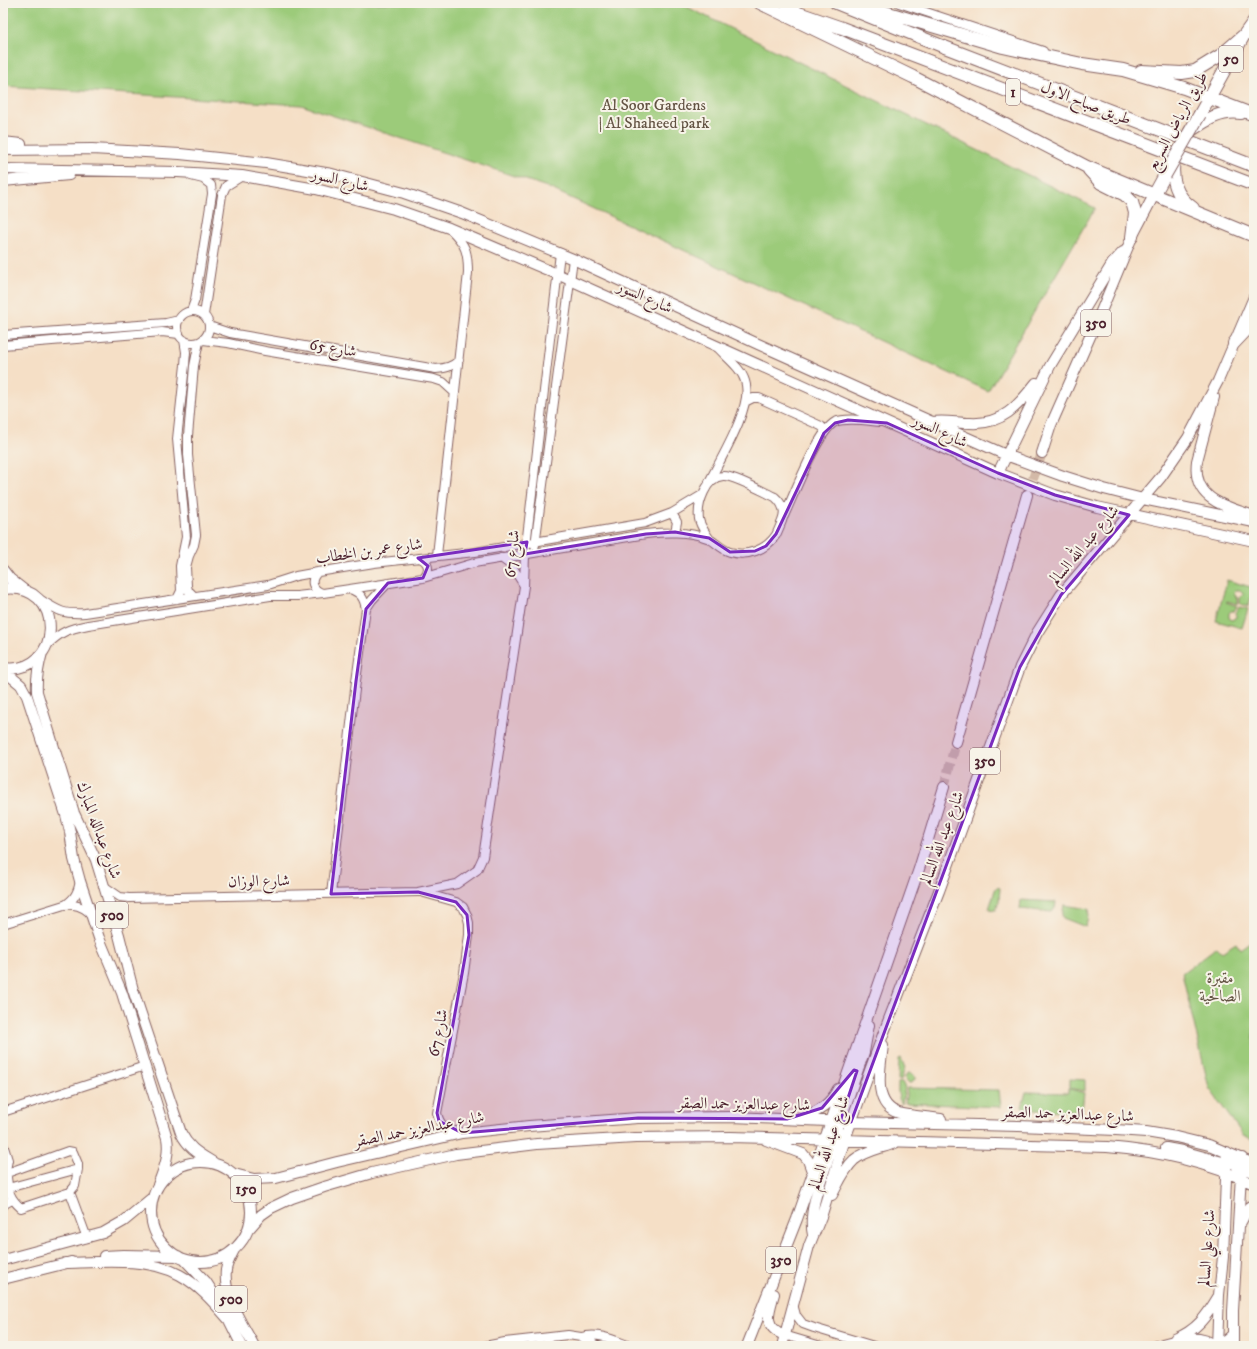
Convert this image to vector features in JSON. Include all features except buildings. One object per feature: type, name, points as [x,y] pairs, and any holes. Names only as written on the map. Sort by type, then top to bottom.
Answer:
[{"type":"highway","points":[[760,3],[914,77],[1087,167],[1254,236]]},
{"type":"highway","name":"طريق صباح الاول","points":[[771,3],[850,30],[1254,185]]},
{"type":"highway","name":"طريق صباح الاول","points":[[836,3],[950,49],[1254,166]]},
{"type":"highway","points":[[853,3],[1002,48],[1082,64],[1123,70],[1182,73],[1195,70],[1221,55],[1244,35]]},
{"type":"highway","name":"طريق الرياض السريع","points":[[1154,195],[1169,175],[1174,159],[1190,131],[1205,116],[1208,97],[1244,35],[1254,21]]},
{"type":"highway","points":[[1123,70],[1184,88],[1253,115]]},
{"type":"highway","points":[[1205,116],[1239,112],[1253,115]]},
{"type":"highway","points":[[1087,167],[1101,183],[1125,195],[1132,202],[1135,213],[1132,237]]},
{"type":"highway","points":[[1169,175],[1184,201],[1190,207],[1208,217]]},
{"type":"highway","points":[[1231,226],[1254,230]]},
{"type":"highway","points":[[1234,343],[1254,322]]},
{"type":"main road","points":[[3,142],[57,149]]},
{"type":"main road","name":"شارع السور","points":[[3,150],[57,149],[180,154],[266,163],[332,174],[404,193],[462,213],[560,253],[758,344],[1006,455],[1097,487],[1143,499],[1254,522]]},
{"type":"main road","name":"شارع السور","points":[[3,169],[178,172],[242,176],[316,189],[394,209],[449,228],[557,274],[998,473],[1055,495],[1097,507],[1254,541]]},
{"type":"main road","points":[[3,181],[120,171]]},
{"type":"main road","name":"350","points":[[1042,453],[1051,425],[1100,314],[1126,249],[1154,195]]},
{"type":"main road","points":[[998,473],[1050,366],[1112,264],[1126,249]]},
{"type":"main road","name":"شارع عبد الله السالم","points":[[747,1346],[797,1219],[812,1174],[835,1139],[851,1122],[884,1032],[939,891],[1020,667],[1037,633],[1061,595],[1161,477],[1188,438],[1218,380],[1254,297]]},
{"type":"main road","points":[[932,422],[943,421],[982,423],[1000,418],[1017,406],[1050,366]]},
{"type":"main road","points":[[1218,380],[1197,461],[1197,479],[1202,490],[1211,499],[1254,516]]},
{"type":"main road","name":"350","points":[[956,742],[1027,495]]},
{"type":"main road","name":"500","points":[[3,570],[10,579],[37,598],[46,608],[50,620],[50,633],[45,649],[34,661],[23,666],[3,669]]},
{"type":"main road","name":"500","points":[[3,589],[14,588],[28,592]]},
{"type":"main road","name":"شارع عبدالله المبارك","points":[[45,649],[38,668],[36,681],[37,692],[74,813],[93,853],[104,886],[133,990],[181,1133],[184,1140],[193,1150],[214,1163]]},
{"type":"main road","name":"شارع عبدالله المبارك","points":[[3,669],[21,685],[27,696],[66,815],[74,859],[90,913],[122,993],[145,1066],[168,1145],[167,1160],[158,1185]]},
{"type":"main road","name":"شارع عبد الله السالم","points":[[782,1346],[813,1236],[822,1214],[835,1139],[835,1121],[853,1057],[919,869],[944,788]]},
{"type":"main road","points":[[74,859],[77,853],[84,850],[93,853]]},
{"type":"main road","points":[[104,951],[109,954],[114,953],[119,951],[121,946]]},
{"type":"main road","points":[[813,1236],[811,1221],[814,1206],[838,1133],[835,1121],[866,1042],[870,1021],[870,1010]]},
{"type":"main road","points":[[884,1032],[880,1088],[885,1105],[893,1111],[899,1113],[981,1125]]},
{"type":"main road","points":[[787,1119],[815,1113],[827,1104],[835,1094],[853,1057]]},
{"type":"main road","name":"شارع عبدالعزيز حمد الصقر","points":[[234,1174],[254,1179],[276,1178],[344,1160],[462,1133],[529,1126],[638,1118],[732,1117],[851,1122],[1019,1126],[1146,1132],[1209,1145],[1227,1152],[1242,1166],[1254,1184]]},
{"type":"main road","points":[[930,1142],[932,1134],[937,1129],[1001,1130],[1019,1126]]},
{"type":"main road","points":[[758,1137],[803,1154],[808,1160],[812,1174]]},
{"type":"main road","name":"شارع عبدالعزيز حمد الصقر","points":[[248,1232],[261,1215],[271,1208],[292,1198],[372,1173],[456,1154],[557,1142],[643,1138],[758,1137],[1107,1147],[1141,1150],[1156,1146],[1182,1151],[1226,1168],[1254,1164]]},
{"type":"main road","points":[[822,1214],[853,1161],[863,1155],[902,1141]]},
{"type":"main road","name":"شارع علي السالم","points":[[1216,1346],[1223,1257],[1227,1152]]},
{"type":"main road","name":"150","points":[[200,1162],[214,1163],[234,1174],[244,1186],[249,1197],[251,1211],[248,1232],[234,1250],[221,1258],[208,1262],[193,1262],[182,1258],[161,1243],[154,1230],[151,1207],[158,1185],[169,1173],[175,1168],[186,1164],[200,1162]]},
{"type":"main road","points":[[1226,1168],[1237,1163],[1254,1172]]},
{"type":"main road","name":"شارع علي السالم","points":[[1233,1346],[1233,1311],[1242,1166]]},
{"type":"main road","name":"150","points":[[3,1260],[103,1233],[124,1221],[153,1197]]},
{"type":"main road","points":[[1239,1228],[1243,1216],[1249,1207],[1254,1204]]},
{"type":"main road","points":[[784,1335],[776,1332],[772,1328],[768,1318],[777,1281],[797,1219]]},
{"type":"main road","name":"500","points":[[234,1250],[226,1270],[226,1286],[233,1305],[254,1346]]},
{"type":"main road","name":"150","points":[[3,1279],[65,1262],[100,1257],[123,1255],[182,1258]]},
{"type":"main road","points":[[1223,1257],[1237,1258]]},
{"type":"main road","name":"500","points":[[182,1258],[206,1282],[230,1321],[242,1346]]},
{"type":"main road","points":[[65,1262],[128,1263],[168,1270],[181,1276],[199,1288],[230,1321]]},
{"type":"main road","points":[[1175,1339],[1192,1330],[1202,1322],[1219,1295]]},
{"type":"street","points":[[899,3],[1082,64]]},
{"type":"street","points":[[178,172],[203,180],[212,185],[212,194],[195,300],[191,311]]},
{"type":"street","points":[[194,596],[188,590],[186,572],[187,561],[196,536],[188,455],[188,436],[194,366],[201,341],[208,334],[209,326],[204,315],[222,195],[226,186],[242,176]]},
{"type":"street","points":[[437,555],[468,273],[468,261],[465,249],[460,240],[449,228]]},
{"type":"street","name":"شارع 67","points":[[483,857],[524,586],[525,554],[560,253]]},
{"type":"street","name":"شارع 67","points":[[534,552],[573,259]]},
{"type":"street","points":[[177,599],[181,591],[180,566],[186,538],[177,439],[186,352],[177,330],[179,320],[184,314],[191,311],[204,315]]},
{"type":"street","points":[[3,335],[166,323],[179,320]]},
{"type":"street","name":"شارع 65","points":[[209,326],[230,332],[436,369],[447,368],[454,365],[459,360]]},
{"type":"street","points":[[3,345],[162,332],[181,337],[191,343],[201,341]]},
{"type":"street","name":"شارع 65","points":[[201,341],[228,343],[265,351],[434,379],[443,382],[455,393]]},
{"type":"street","points":[[714,345],[738,369],[745,382],[747,391],[746,401],[738,425],[702,496],[699,518],[703,529],[709,538],[718,546],[730,552],[743,553],[755,551],[766,546],[776,534],[824,433],[835,423],[848,420],[887,423]]},
{"type":"street","points":[[746,401],[752,398],[759,398],[821,426],[824,429],[824,433]]},
{"type":"street","points":[[707,485],[715,478],[723,476],[732,478],[775,497],[780,501],[783,508],[784,517]]},
{"type":"street","name":"شارع عمر بن الخطاب","points":[[37,598],[54,609],[66,614],[85,613],[177,599],[268,585],[296,576],[318,572],[437,555],[475,552],[645,522],[672,513],[702,496]]},
{"type":"street","points":[[672,513],[677,522],[675,532]]},
{"type":"street","points":[[45,649],[58,635],[68,629],[88,625],[270,596],[297,596],[323,593],[423,578],[474,563],[646,534],[675,532],[709,538]]},
{"type":"street","points":[[418,558],[423,559],[428,566],[428,571],[423,578]]},
{"type":"street","points":[[501,558],[512,566],[524,586]]},
{"type":"street","points":[[318,572],[314,575],[312,584],[314,589],[323,593]]},
{"type":"street","points":[[366,608],[388,583]]},
{"type":"street","points":[[331,894],[366,608],[361,593],[349,589]]},
{"type":"street","name":"شارع الوزان","points":[[104,886],[120,897],[129,898],[418,892],[457,884],[477,870],[483,857]]},
{"type":"street","points":[[64,905],[76,896],[80,881]]},
{"type":"street","name":"شارع الوزان","points":[[418,892],[456,902],[463,908],[469,923]]},
{"type":"street","points":[[3,924],[71,904],[90,913]]},
{"type":"street","name":"شارع 67","points":[[462,1133],[444,1126],[439,1121],[437,1113],[464,973],[469,923]]},
{"type":"street","points":[[3,1112],[145,1066]]},
{"type":"street","points":[[3,1144],[8,1160],[5,1170],[8,1188],[12,1200],[21,1208],[70,1192],[75,1186],[78,1164],[73,1152],[70,1150],[5,1170]]},
{"type":"street","points":[[8,1188],[78,1169]]},
{"type":"street","points":[[70,1192],[87,1238]]},
{"type":"street","points":[[3,1205],[12,1200]]},
{"type":"street","points":[[793,1304],[796,1315],[803,1324],[874,1346]]},
{"type":"street","points":[[1153,1346],[1175,1339],[1197,1337],[1205,1339],[1216,1346],[1233,1333]]},
{"type":"street","points":[[485,1346],[505,1342],[568,1335],[581,1337],[598,1346]]},
{"type":"street","points":[[581,1337],[590,1335],[601,1336],[630,1346]]},
{"type":"street","points":[[784,1335],[821,1346]]},
{"type":"highlighted area","points":[[848,420],[887,423],[998,473],[1055,495],[1129,515],[1061,595],[1020,667],[851,1122],[840,1122],[857,1071],[854,1070],[822,1108],[787,1119],[638,1118],[462,1133],[439,1121],[437,1113],[469,935],[467,915],[456,902],[418,892],[331,894],[366,609],[388,583],[423,578],[428,566],[418,558],[527,542],[525,554],[646,534],[675,532],[709,538],[730,552],[755,551],[766,546],[776,534],[824,433],[835,423]]},
{"type":"green space","name":"Al Soor Gardens | Al Shaheed park","points":[[3,3],[679,3],[1095,208],[988,391],[547,187],[301,105],[3,86]]},
{"type":"green space","points":[[1227,580],[1254,588],[1248,607],[1240,604],[1240,598],[1243,593],[1240,590],[1236,590],[1234,593],[1238,598],[1238,604],[1226,602],[1237,606],[1234,611],[1229,613],[1229,618],[1232,620],[1236,617],[1239,607],[1248,609],[1242,628],[1216,621]]},
{"type":"green space","points":[[997,887],[1000,888],[999,901],[996,910],[989,909],[995,890]]},
{"type":"green space","points":[[1021,900],[1056,902],[1055,908],[1052,912],[1020,909]]},
{"type":"green space","points":[[1064,905],[1089,909],[1086,927],[1063,918]]},
{"type":"green space","name":"مقبرة الصالحية","points":[[1254,939],[1254,1140],[1243,1135],[1209,1088],[1182,973],[1217,947],[1222,952],[1236,943],[1240,949]]},
{"type":"green space","points":[[901,1058],[905,1068],[901,1080],[898,1080],[899,1059]]},
{"type":"green space","points":[[910,1073],[915,1078],[910,1083],[905,1078]]},
{"type":"green space","points":[[1070,1079],[1085,1080],[1085,1091],[1070,1088]]},
{"type":"green space","points":[[902,1082],[905,1088],[902,1104],[899,1096],[898,1083]]},
{"type":"green space","points":[[907,1088],[999,1090],[1001,1107],[905,1103]]},
{"type":"green space","points":[[1068,1088],[1084,1093],[1082,1111],[1026,1110],[1022,1107],[1026,1092],[1068,1093]]},
{"type":"tunnel","points":[[1028,493],[1042,453]]},
{"type":"tunnel","points":[[944,787],[956,742]]}]
